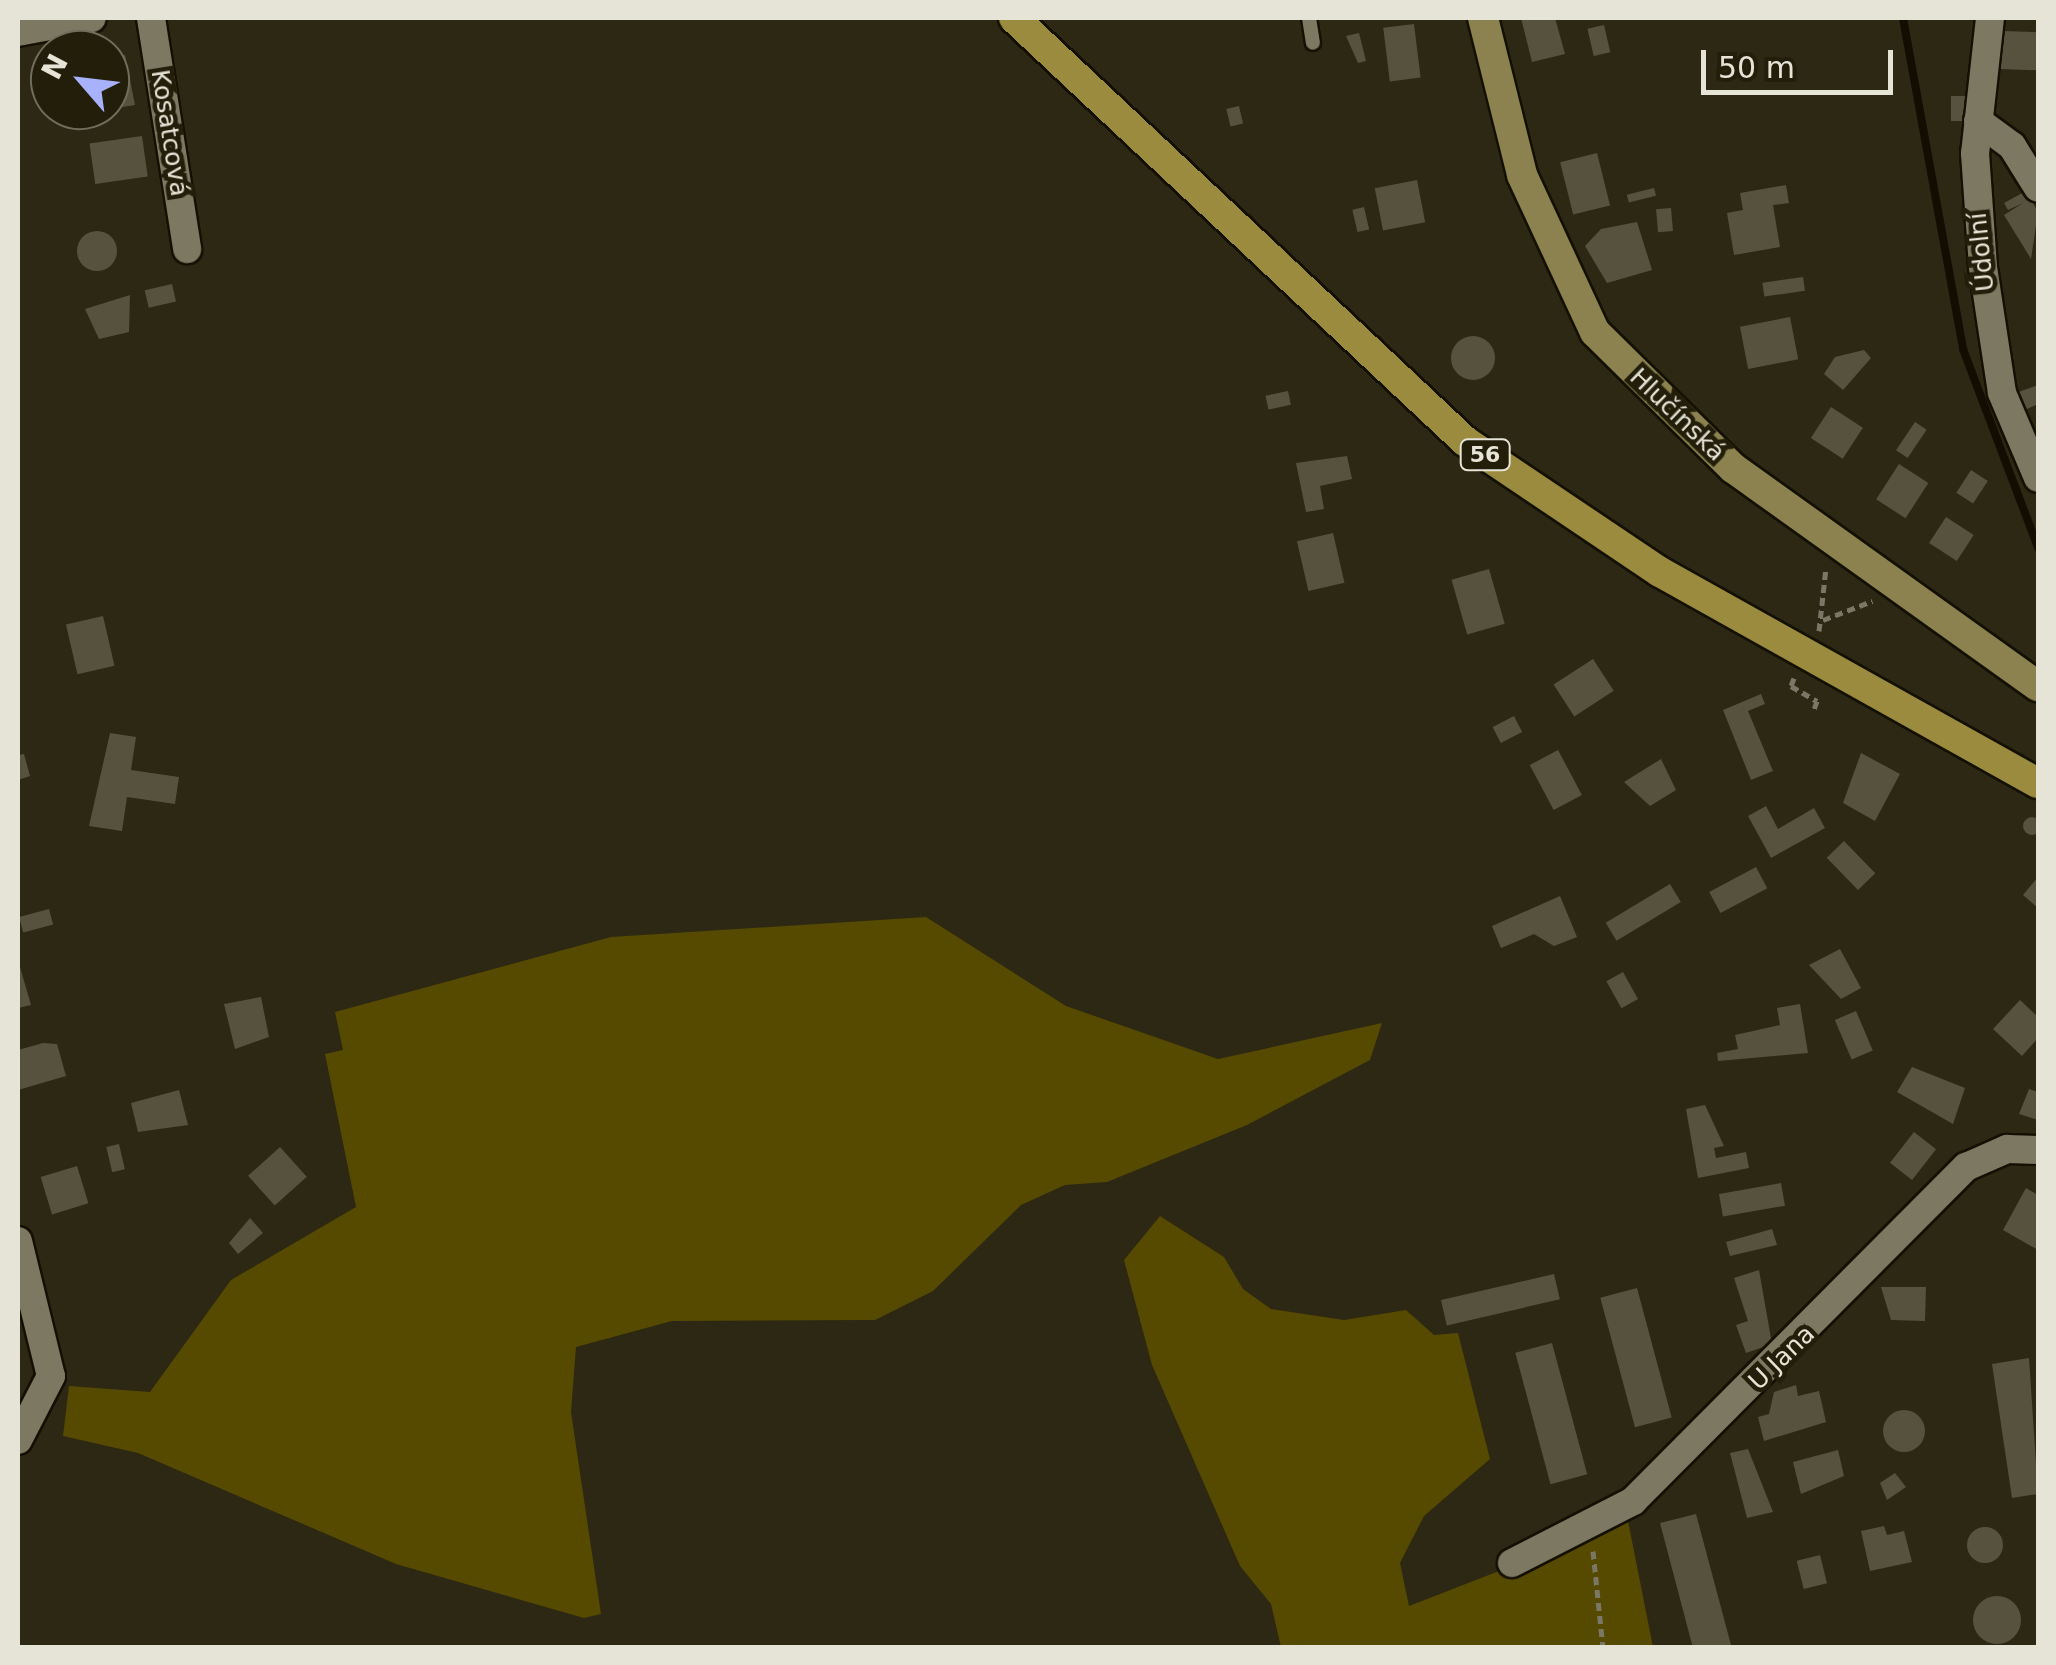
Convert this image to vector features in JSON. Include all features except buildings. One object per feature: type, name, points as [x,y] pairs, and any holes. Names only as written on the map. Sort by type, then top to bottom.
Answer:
[{"type":"main road","name":"56","points":[[1014,18],[1464,441],[1660,572],[2038,784]]},
{"type":"street","points":[[18,32],[92,18]]},
{"type":"street","name":"Kosatcová","points":[[151,18],[187,249]]},
{"type":"street","name":"Hlučínská","points":[[1484,18],[1522,176],[1595,332],[1686,428],[1828,540],[2038,686]]},
{"type":"street","name":"Údolní","points":[[1990,18],[1975,181],[1993,348],[2012,422],[2038,478]]},
{"type":"street","points":[[1978,121],[1998,131],[2038,188]]},
{"type":"street","name":"U Jana","points":[[1512,1563],[1633,1502],[1966,1167],[2007,1149],[2038,1150]]},
{"type":"street","points":[[18,1241],[50,1376],[18,1440]]},
{"type":"lane","points":[[1308,18],[1313,43]]},
{"type":"path","points":[[1816,637],[1823,620],[1828,540]]},
{"type":"path","points":[[1823,620],[1899,590]]},
{"type":"path","points":[[1795,675],[1791,686],[1817,701],[1813,712]]},
{"type":"path","points":[[1590,1524],[1603,1648]]},
{"type":"shaded area","points":[[926,917],[1066,1006],[1218,1059],[1382,1023],[1370,1060],[1247,1125],[1107,1182],[1065,1185],[1021,1205],[933,1291],[875,1320],[672,1321],[576,1347],[571,1412],[601,1614],[584,1618],[396,1564],[138,1453],[63,1436],[69,1386],[150,1392],[231,1280],[356,1207],[325,1054],[343,1050],[335,1012],[611,937]]},
{"type":"shaded area","points":[[1160,1216],[1224,1257],[1243,1289],[1271,1309],[1344,1320],[1406,1310],[1434,1335],[1458,1333],[1490,1459],[1424,1516],[1400,1563],[1409,1606],[1628,1521],[1653,1647],[1281,1647],[1271,1604],[1240,1566],[1152,1365],[1124,1260]]},
{"type":"waterway","points":[[1903,18],[1963,349],[2038,548]]}]
